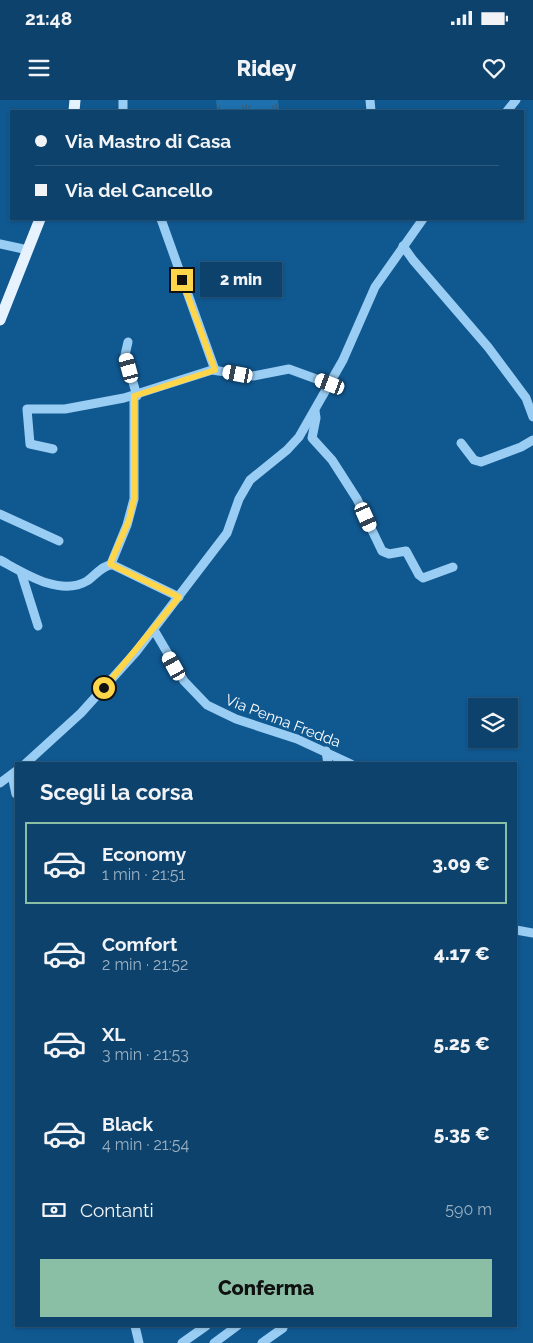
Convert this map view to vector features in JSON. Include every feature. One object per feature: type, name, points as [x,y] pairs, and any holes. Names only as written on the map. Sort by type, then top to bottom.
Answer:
[{"type":"main road","points":[[0,320],[40,220]]},
{"type":"street","points":[[508,110],[516,100]]},
{"type":"street","points":[[160,220],[215,370]]},
{"type":"street","points":[[27,762],[85,709],[154,630],[227,533],[239,499],[250,480],[293,443],[346,355],[375,287],[422,220]]},
{"type":"street","points":[[0,244],[28,250]]},
{"type":"street","points":[[403,246],[488,347],[526,398],[533,417]]},
{"type":"street","points":[[0,560],[21,572],[67,587],[84,582],[110,564],[129,520],[134,499],[135,396],[125,355],[128,342]]},
{"type":"street","points":[[53,449],[30,444],[27,409],[65,409],[135,396],[215,370],[253,376],[289,369],[330,384]]},
{"type":"street","points":[[314,411],[316,418],[312,438],[332,460],[354,494],[383,552],[389,554],[406,550],[418,575],[423,578],[453,567]]},
{"type":"street","points":[[461,443],[473,459],[480,462],[521,447],[533,440]]},
{"type":"street","points":[[0,514],[59,541]]},
{"type":"street","points":[[110,564],[179,597]]},
{"type":"street","points":[[21,572],[38,626]]},
{"type":"street","name":"Via Penna Fredda","points":[[154,630],[181,677],[204,703],[236,719],[289,736],[347,762]]},
{"type":"street","points":[[326,751],[328,762]]},
{"type":"street","points":[[0,783],[14,773]]},
{"type":"street","points":[[517,930],[533,933]]},
{"type":"street","points":[[135,1327],[139,1343]]},
{"type":"street","points":[[182,1343],[205,1327]]},
{"type":"street","points":[[214,1343],[236,1327]]},
{"type":"street","points":[[262,1343],[283,1328]]},
{"type":"green space","points":[[216,100],[278,100],[279,110],[217,110]]},
{"type":"route","points":[[104,688],[141,646],[179,597],[110,564],[129,520],[134,499],[134,396],[215,370],[182,280]]}]
